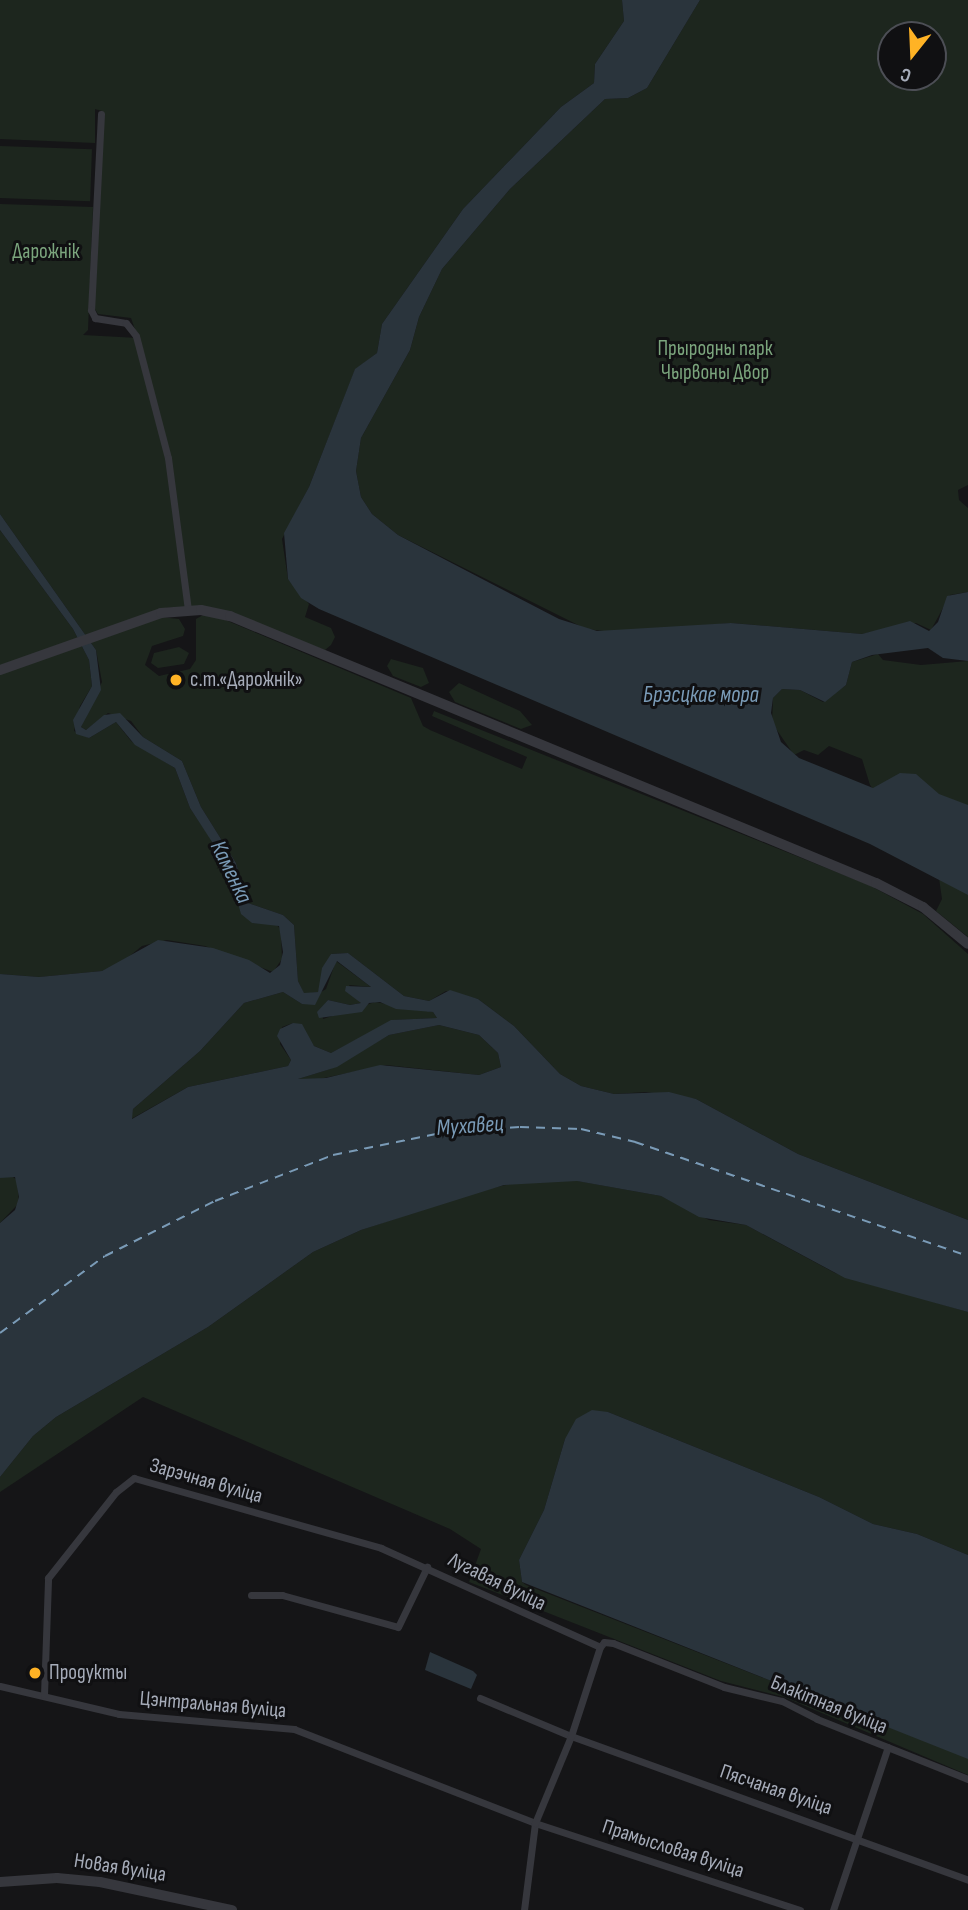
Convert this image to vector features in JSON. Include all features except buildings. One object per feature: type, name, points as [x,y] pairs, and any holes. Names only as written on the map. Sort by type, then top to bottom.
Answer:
[{"type":"street","points":[[101,114],[91,310],[95,318],[126,323],[136,336],[168,458],[188,609]]},
{"type":"street","points":[[0,670],[102,632],[188,609],[222,614],[876,883],[923,907],[968,944]]},
{"type":"street","name":"Зарэчная вуліца","points":[[44,1695],[48,1578],[116,1492],[134,1478],[381,1548],[427,1567]]},
{"type":"street","name":"Лугавая вуліца","points":[[251,1595],[282,1595],[398,1628],[427,1567],[600,1647]]},
{"type":"street","name":"Блакітная вуліца","points":[[600,1647],[604,1642],[613,1643],[724,1687],[782,1701],[968,1779]]},
{"type":"street","points":[[524,1910],[535,1823],[571,1736],[600,1647]]},
{"type":"street","name":"Цэнтральная вуліца","points":[[0,1686],[119,1714],[294,1729],[535,1823]]},
{"type":"street","name":"Пясчаная вуліца","points":[[480,1698],[571,1736],[968,1880]]},
{"type":"street","points":[[833,1910],[888,1747]]},
{"type":"street","name":"Прамысловая вуліца","points":[[535,1823],[800,1910]]},
{"type":"street","name":"Новая вуліца","points":[[0,1882],[57,1878],[100,1882],[232,1910]]},
{"type":"green space","points":[[0,0],[622,0],[624,21],[595,64],[594,83],[561,107],[463,209],[382,324],[377,353],[355,370],[309,487],[282,539],[288,579],[309,604],[305,617],[331,628],[335,637],[331,645],[325,650],[204,607],[166,608],[160,617],[179,619],[185,629],[183,636],[152,646],[145,665],[159,676],[190,669],[196,660],[196,619],[203,615],[223,619],[411,698],[423,726],[522,769],[527,757],[432,716],[434,711],[869,885],[923,914],[968,954],[968,1220],[798,1154],[696,1099],[646,1092],[614,1094],[581,1086],[560,1074],[514,1026],[478,999],[446,991],[429,1001],[404,996],[348,953],[331,954],[318,992],[304,994],[298,981],[294,925],[283,915],[248,903],[236,863],[201,807],[182,761],[143,737],[131,721],[108,713],[86,730],[81,727],[102,682],[96,650],[0,514],[0,204],[93,207],[88,330],[83,335],[138,338],[131,318],[98,314],[94,308],[102,111],[95,109],[95,143],[0,139]]},
{"type":"green space","name":"Прыродны парк Чырвоны Двор","points":[[700,0],[968,0],[968,485],[958,490],[959,500],[968,508],[968,592],[950,595],[931,630],[916,623],[862,634],[731,623],[622,633],[586,629],[398,535],[372,514],[361,497],[356,471],[361,438],[410,350],[419,317],[442,269],[510,189],[605,99],[628,98],[647,88]]},
{"type":"green space","name":"Дарожнік","points":[[0,146],[92,149],[90,201],[0,198]]},
{"type":"green space","points":[[0,530],[73,629],[89,660],[92,686],[80,706],[74,731],[89,738],[116,722],[131,741],[175,768],[190,808],[223,857],[252,923],[276,924],[281,930],[282,959],[273,972],[205,946],[167,940],[142,946],[121,963],[102,971],[39,977],[0,974]]},
{"type":"green space","points":[[179,647],[189,653],[184,664],[158,668],[151,663],[154,653]]},
{"type":"green space","points":[[878,654],[883,660],[921,665],[968,661],[968,937],[936,911],[942,899],[939,878],[870,785],[862,759],[829,746],[818,755],[804,750],[794,755],[772,723],[773,698],[782,689],[800,690],[823,702],[846,685],[852,662]]},
{"type":"green space","points":[[391,659],[423,668],[429,683],[421,687],[393,676],[387,666]]},
{"type":"green space","points":[[459,683],[520,711],[532,725],[521,729],[455,702],[449,692]]},
{"type":"green space","points":[[336,961],[371,987],[349,985],[361,1003],[350,1005],[328,1000],[322,1008],[323,1019],[375,1002],[433,1012],[437,1018],[394,1020],[331,1053],[314,1046],[293,1023],[282,1027],[280,1044],[291,1060],[288,1066],[188,1087],[131,1119],[133,1109],[200,1051],[244,1003],[283,992],[302,1004],[326,989]]},
{"type":"green space","points":[[439,1025],[479,1035],[498,1053],[501,1067],[479,1075],[386,1065],[319,1079],[298,1079],[330,1069],[389,1035]]},
{"type":"green space","points":[[9,1174],[17,1180],[19,1203],[0,1223],[0,1178]]},
{"type":"green space","points":[[528,1180],[578,1181],[661,1196],[709,1220],[746,1225],[835,1273],[968,1312],[968,1555],[917,1534],[873,1524],[819,1497],[608,1412],[565,1439],[544,1510],[519,1560],[522,1582],[526,1585],[968,1758],[968,1775],[784,1697],[721,1681],[469,1582],[481,1549],[450,1529],[143,1397],[0,1492],[0,1477],[33,1436],[56,1417],[208,1327],[313,1252],[361,1230],[479,1191]]},
{"type":"water","name":"Брэсцкае мора","points":[[622,0],[700,0],[647,88],[628,98],[605,99],[510,189],[442,269],[419,317],[410,350],[361,438],[356,471],[361,497],[372,514],[398,535],[559,619],[597,631],[731,623],[862,634],[910,621],[929,631],[938,622],[947,596],[968,592],[968,661],[943,658],[928,648],[872,655],[852,662],[846,685],[825,702],[800,690],[782,689],[773,698],[771,713],[781,742],[799,758],[873,788],[900,773],[916,774],[939,794],[968,805],[968,895],[870,844],[319,609],[301,598],[288,579],[284,533],[309,487],[355,369],[377,353],[382,324],[463,209],[561,107],[594,83],[595,64],[624,21]]},
{"type":"water","points":[[0,514],[96,650],[101,690],[81,727],[86,730],[104,715],[120,713],[143,737],[182,761],[201,807],[236,863],[248,903],[283,915],[294,925],[298,981],[304,993],[318,992],[322,968],[331,954],[348,953],[404,996],[429,1001],[450,990],[478,999],[514,1026],[560,1074],[581,1086],[614,1094],[669,1092],[696,1099],[798,1154],[968,1220],[968,1312],[845,1278],[746,1225],[699,1217],[661,1196],[577,1181],[504,1185],[361,1230],[313,1252],[208,1327],[56,1417],[33,1436],[0,1477],[0,1223],[15,1210],[19,1197],[15,1177],[0,1178],[0,974],[39,977],[102,971],[158,940],[213,948],[249,960],[270,973],[280,965],[283,952],[279,926],[252,923],[241,914],[227,865],[190,808],[175,768],[135,745],[116,722],[89,738],[76,734],[73,720],[92,686],[89,660],[73,629],[0,530]],"holes":[[[337,961],[371,987],[346,986],[345,991],[361,1003],[350,1005],[328,1000],[317,1012],[319,1018],[362,1012],[369,1003],[380,1002],[396,1009],[433,1012],[437,1018],[391,1020],[331,1053],[314,1046],[302,1024],[293,1023],[280,1029],[277,1036],[291,1060],[288,1066],[188,1087],[132,1119],[133,1109],[200,1051],[244,1003],[283,992],[302,1004],[315,1005]],[[439,1025],[479,1035],[498,1053],[501,1067],[479,1075],[380,1065],[326,1078],[298,1079],[337,1067],[389,1035]]]},
{"type":"water","points":[[592,1410],[608,1412],[819,1497],[873,1524],[917,1534],[968,1555],[968,1759],[522,1582],[519,1560],[544,1510],[565,1439],[576,1419]]},
{"type":"water","points":[[430,1652],[473,1671],[477,1675],[471,1689],[425,1670]]},
{"type":"ferry route","points":[[0,1333],[105,1256],[215,1201],[333,1155],[446,1132],[520,1127],[581,1129],[635,1142],[968,1256]]},
{"type":"place","name":"с.т.«Дарожнік»","points":[[176,680]]},
{"type":"place","name":"Продукты","points":[[35,1673]]},
{"type":"water label","name":"Каменка","points":[[231,872]]},
{"type":"water label","name":"Мухавец","points":[[470,1126]]}]
